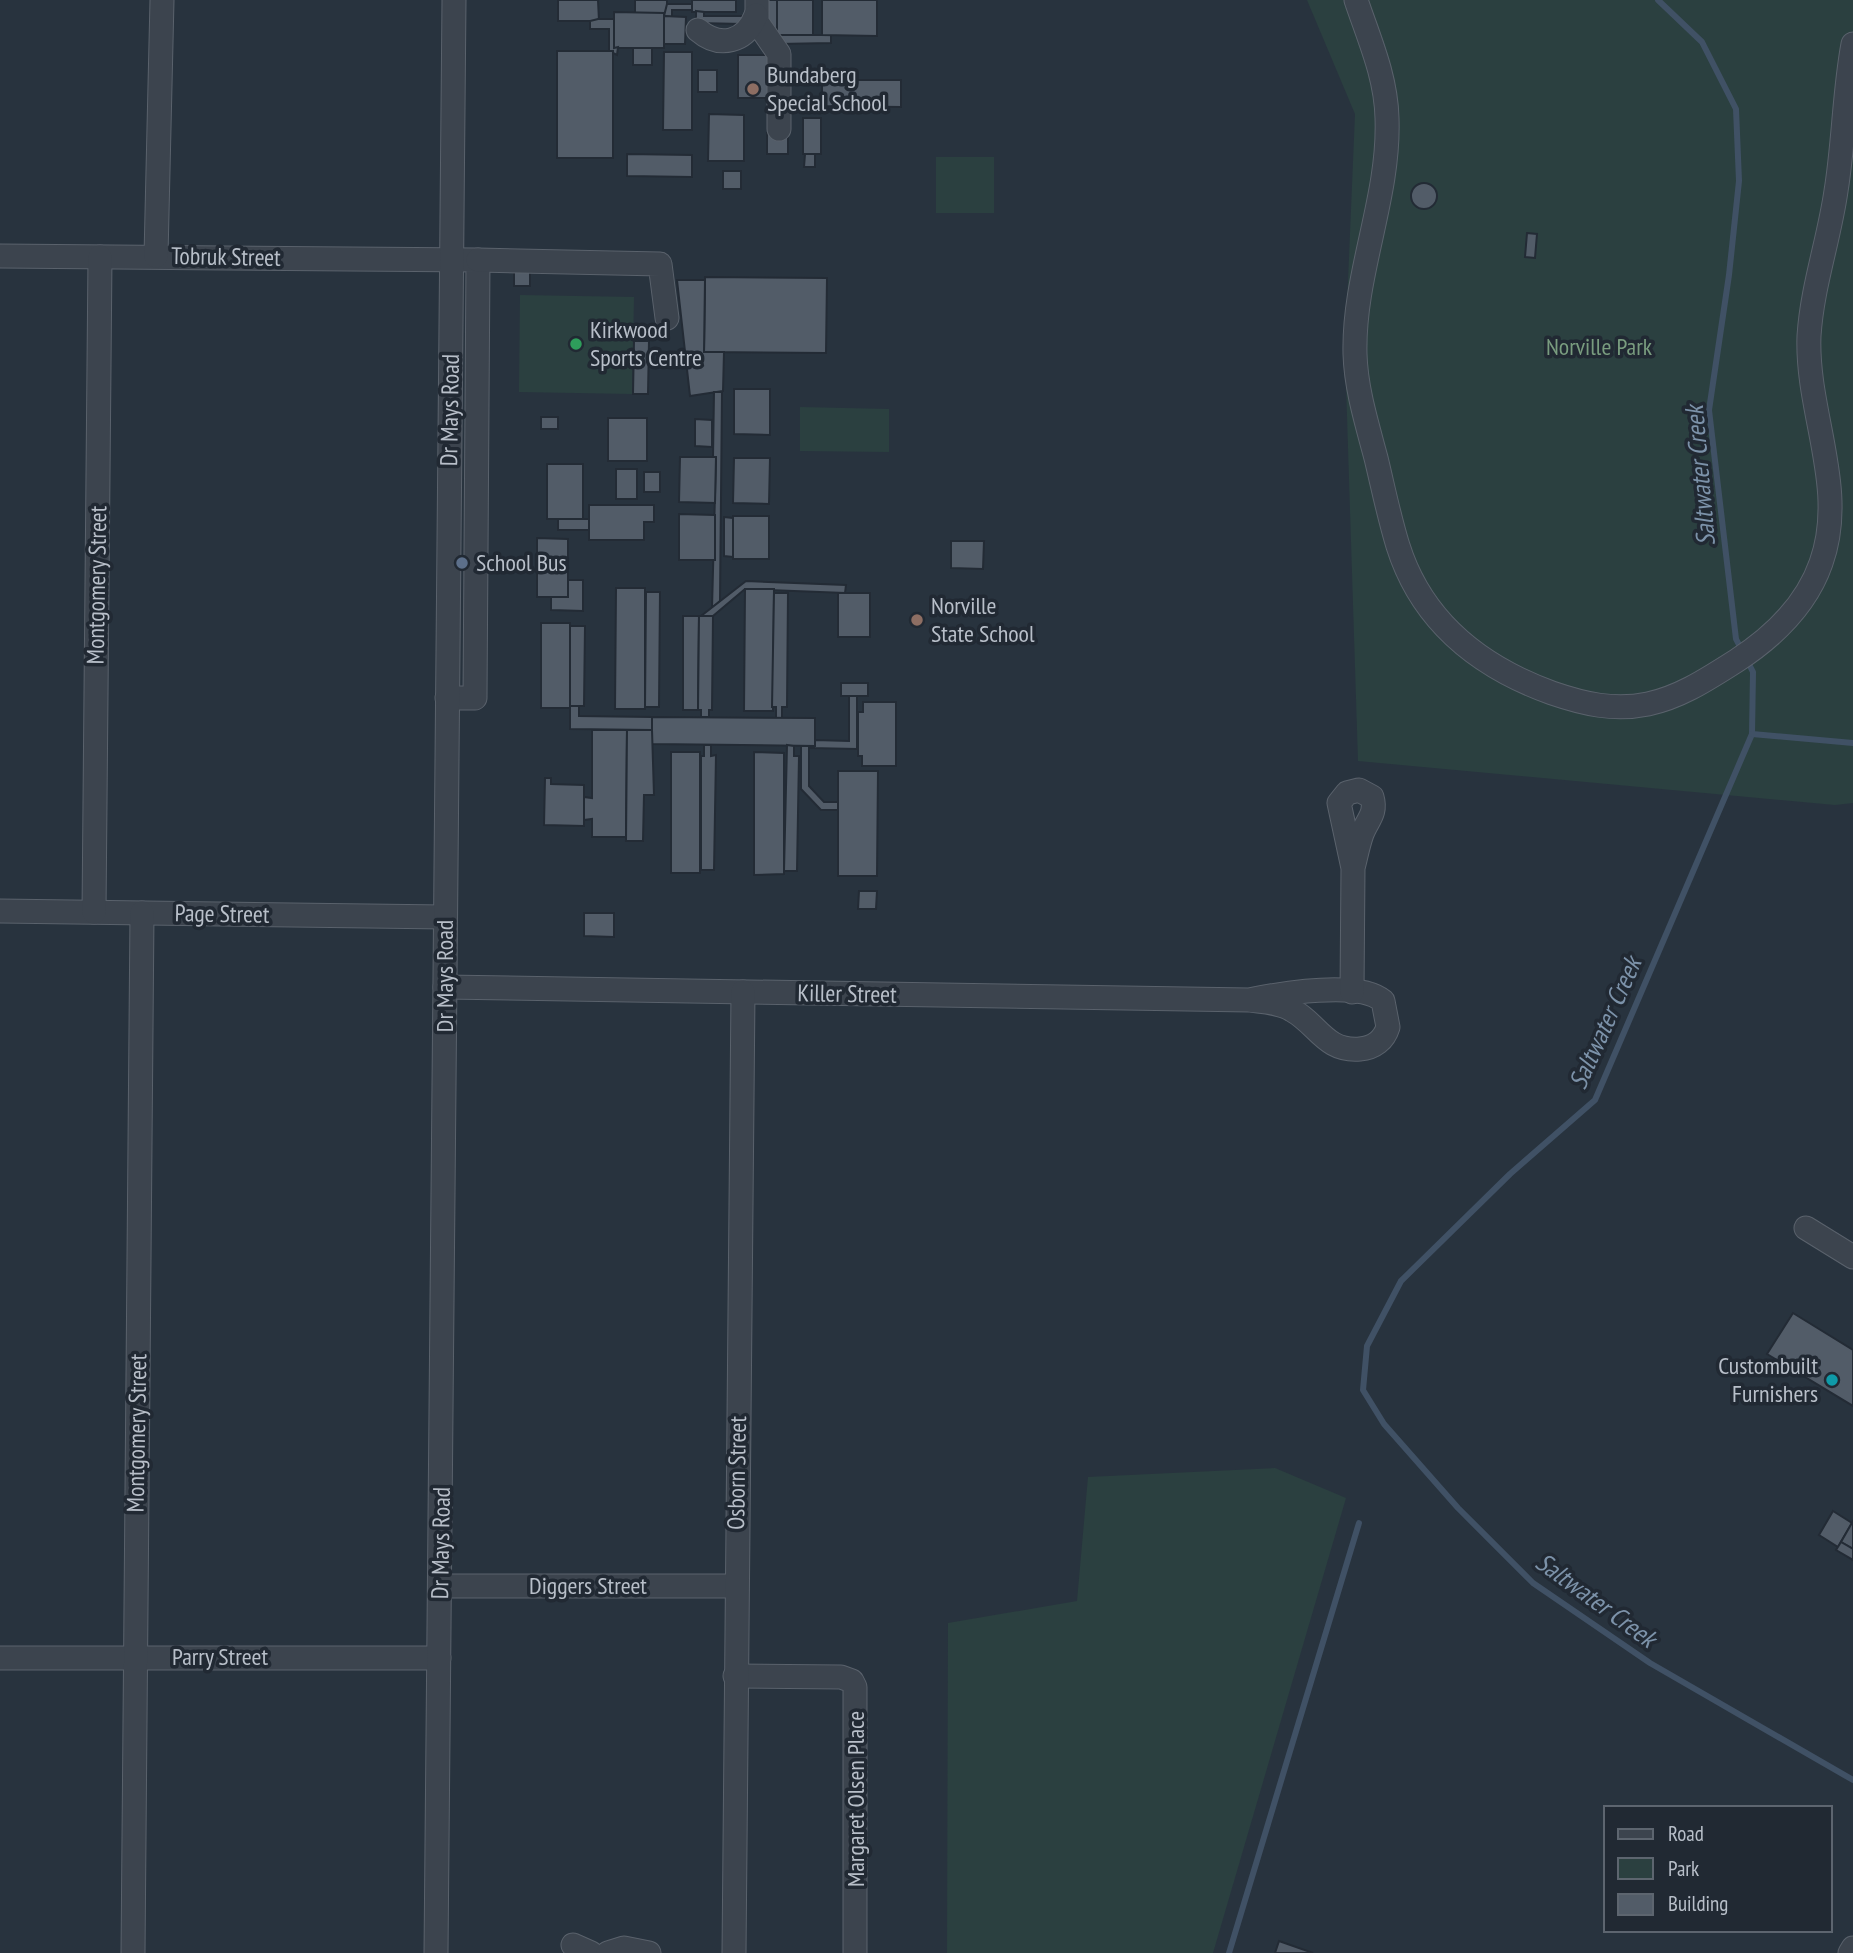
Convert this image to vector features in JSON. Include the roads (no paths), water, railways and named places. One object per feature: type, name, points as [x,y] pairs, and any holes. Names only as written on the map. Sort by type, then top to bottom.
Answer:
[{"type":"street","points":[[156,256],[162,0]]},
{"type":"street","name":"Dr Mays Road","points":[[436,1953],[454,0]]},
{"type":"street","points":[[1356,0],[1381,73],[1387,121],[1386,151],[1358,304],[1355,356],[1365,417],[1398,547],[1419,593],[1449,633],[1487,664],[1530,685],[1586,704],[1627,707],[1650,704],[1688,690],[1743,656],[1798,607],[1812,586],[1822,562],[1829,533],[1829,474],[1812,392],[1809,336],[1838,183],[1853,44]]},
{"type":"street","points":[[698,30],[719,41],[735,40],[748,32],[756,8]]},
{"type":"street","points":[[756,8],[760,27],[779,54],[779,130]]},
{"type":"street","name":"Tobruk Street","points":[[0,257],[452,259],[660,264],[667,318]]},
{"type":"street","name":"Montgomery Street","points":[[94,912],[100,257]]},
{"type":"street","points":[[447,698],[475,698],[478,260]]},
{"type":"street","points":[[1352,992],[1353,868]]},
{"type":"street","name":"Page Street","points":[[0,911],[445,917]]},
{"type":"street","name":"Montgomery Street","points":[[133,1953],[142,913]]},
{"type":"street","name":"Killer Street","points":[[445,987],[1249,1000]]},
{"type":"street","name":"Osborn Street","points":[[734,1953],[743,992]]},
{"type":"street","points":[[1352,992],[1377,996],[1387,1009],[1388,1027],[1386,1034],[1365,1049],[1347,1050],[1333,1045],[1293,1010],[1249,1000],[1286,993],[1352,992]]},
{"type":"street","points":[[1807,1228],[1853,1257]]},
{"type":"street","name":"Diggers Street","points":[[440,1587],[736,1586]]},
{"type":"street","name":"Parry Street","points":[[0,1658],[439,1658]]},
{"type":"street","name":"Margaret Olsen Place","points":[[735,1676],[841,1676],[852,1681],[855,1687],[855,1953]]},
{"type":"street","points":[[608,1953],[625,1948],[649,1953]]},
{"type":"street","points":[[1850,1953],[1853,1948]]},
{"type":"waterway","name":"Saltwater Creek","points":[[1658,0],[1702,42],[1736,109],[1739,181],[1729,275],[1709,410],[1736,639],[1753,672],[1752,734],[1595,1100],[1510,1174],[1401,1281],[1367,1346],[1363,1390],[1384,1424],[1458,1508],[1533,1583],[1650,1663],[1853,1780]]},
{"type":"waterway","points":[[1752,734],[1853,743]]},
{"type":"waterway","points":[[1229,1953],[1359,1523]]},
{"type":"place","name":"Bundaberg Special School","points":[[753,89]]},
{"type":"place","name":"Kirkwood Sports Centre","points":[[576,344]]},
{"type":"place","name":"School Bus","points":[[462,563]]},
{"type":"place","name":"Norville State School","points":[[917,620]]},
{"type":"place","name":"Custombuilt Furnishers","points":[[1832,1380]]},
{"type":"park label","name":"Norville Park","points":[[1599,347]]}]
